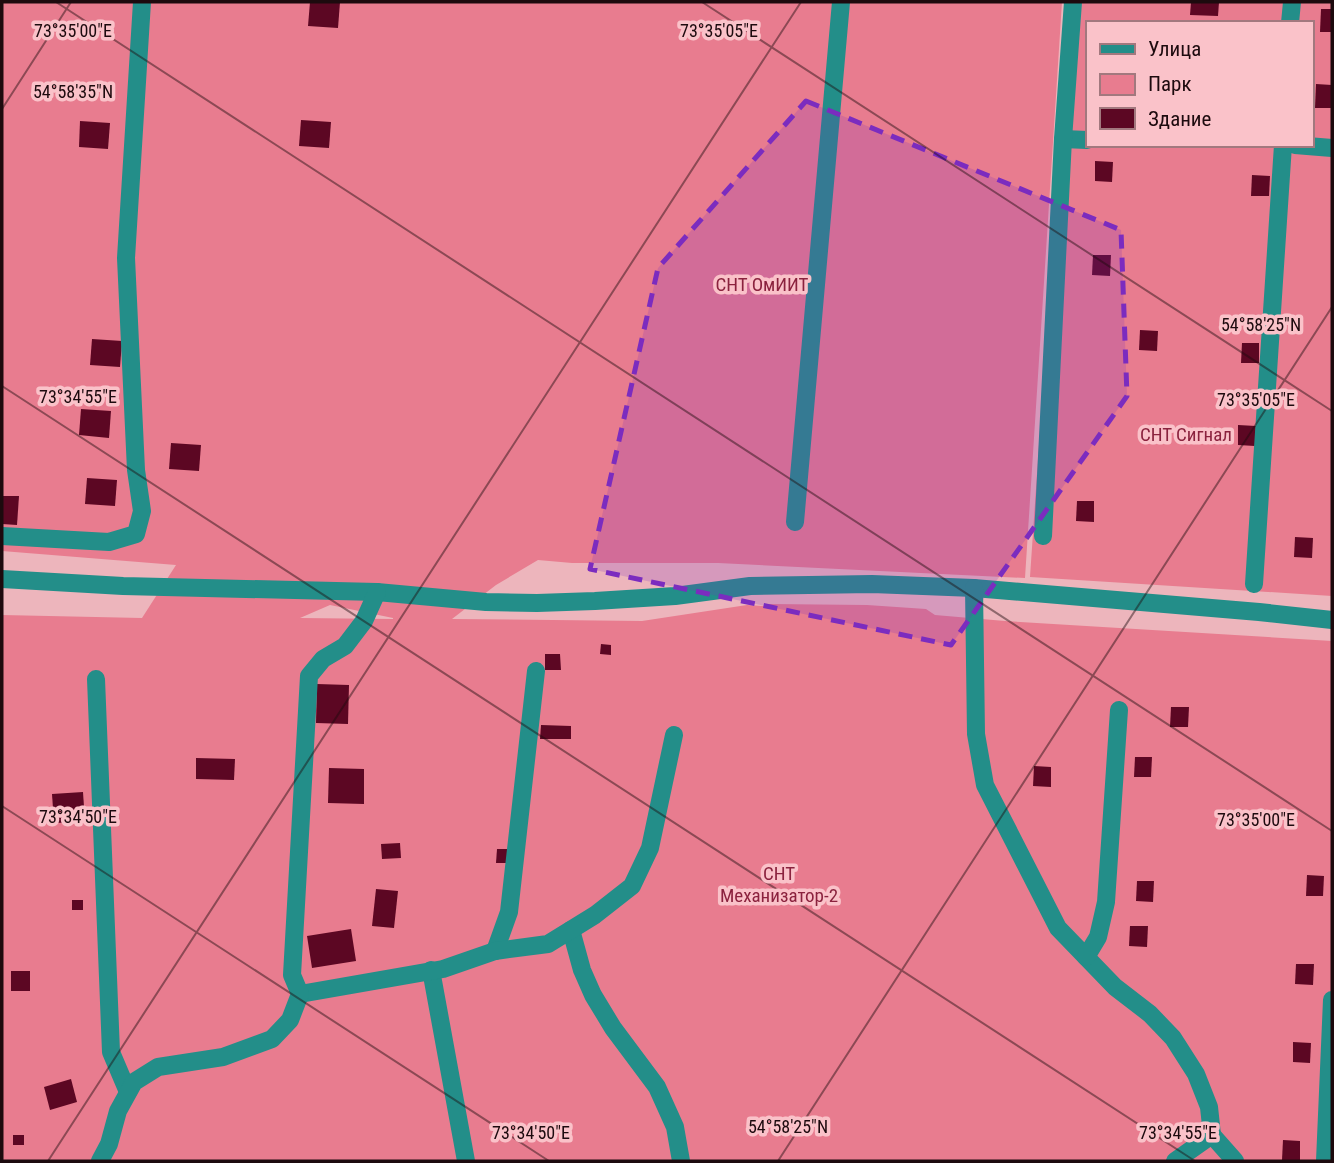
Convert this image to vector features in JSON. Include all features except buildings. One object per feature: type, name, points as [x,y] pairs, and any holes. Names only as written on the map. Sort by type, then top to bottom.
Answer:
[{"type":"street","points":[[2,536],[109,542],[136,534],[142,511],[136,470],[126,258],[142,2]]},
{"type":"street","points":[[795,522],[841,2]]},
{"type":"street","points":[[1043,536],[1063,139],[1073,2]]},
{"type":"street","points":[[1290,21],[1292,2]]},
{"type":"street","points":[[1063,139],[1086,140]]},
{"type":"street","points":[[1313,146],[1332,148]]},
{"type":"street","points":[[1254,584],[1283,147]]},
{"type":"street","points":[[2,579],[123,586],[377,592],[486,602],[537,603],[675,596],[750,586],[872,584],[974,588],[1332,620]]},
{"type":"street","points":[[974,588],[976,734],[985,785],[1058,928],[1115,987],[1150,1014],[1173,1038],[1196,1074],[1209,1107],[1212,1135],[1235,1161]]},
{"type":"street","points":[[100,1161],[109,1144],[118,1111],[134,1082],[158,1066],[223,1057],[272,1039],[290,1020],[300,994],[292,975],[309,677],[323,659],[345,646],[364,621],[377,592]]},
{"type":"street","points":[[495,951],[509,912],[536,671]]},
{"type":"street","points":[[96,679],[111,1052],[128,1092]]},
{"type":"street","points":[[1086,957],[1098,937],[1106,902],[1119,710]]},
{"type":"street","points":[[300,994],[443,969],[495,951],[548,944],[595,915],[632,886],[650,849],[674,734]]},
{"type":"street","points":[[571,930],[582,970],[593,995],[613,1028],[657,1087],[675,1127],[681,1161]]},
{"type":"street","points":[[431,970],[466,1161]]},
{"type":"street","points":[[1325,1161],[1332,1000]]},
{"type":"street","points":[[1175,1161],[1212,1135]]},
{"type":"highlighted area","points":[[806,101],[1121,230],[1127,396],[951,645],[590,569],[658,268]]},
{"type":"green space","points":[[2,2],[1062,2],[1025,578],[718,563],[572,563],[538,560],[496,585],[452,619],[642,621],[747,605],[867,605],[926,609],[935,615],[1005,621],[1332,641],[1332,1161],[2,1161],[2,615],[142,618],[176,565],[2,551]],"holes":[[[330,605],[393,619],[300,618]]]},
{"type":"green space","name":"СНТ Сигнал","points":[[1069,2],[1332,2],[1332,596],[1030,577]]},
{"type":"park label","name":"СНТ ОмИИТ","points":[[762,284]]},
{"type":"park label","name":"СНТ Механизатор-2","points":[[779,884]]}]
